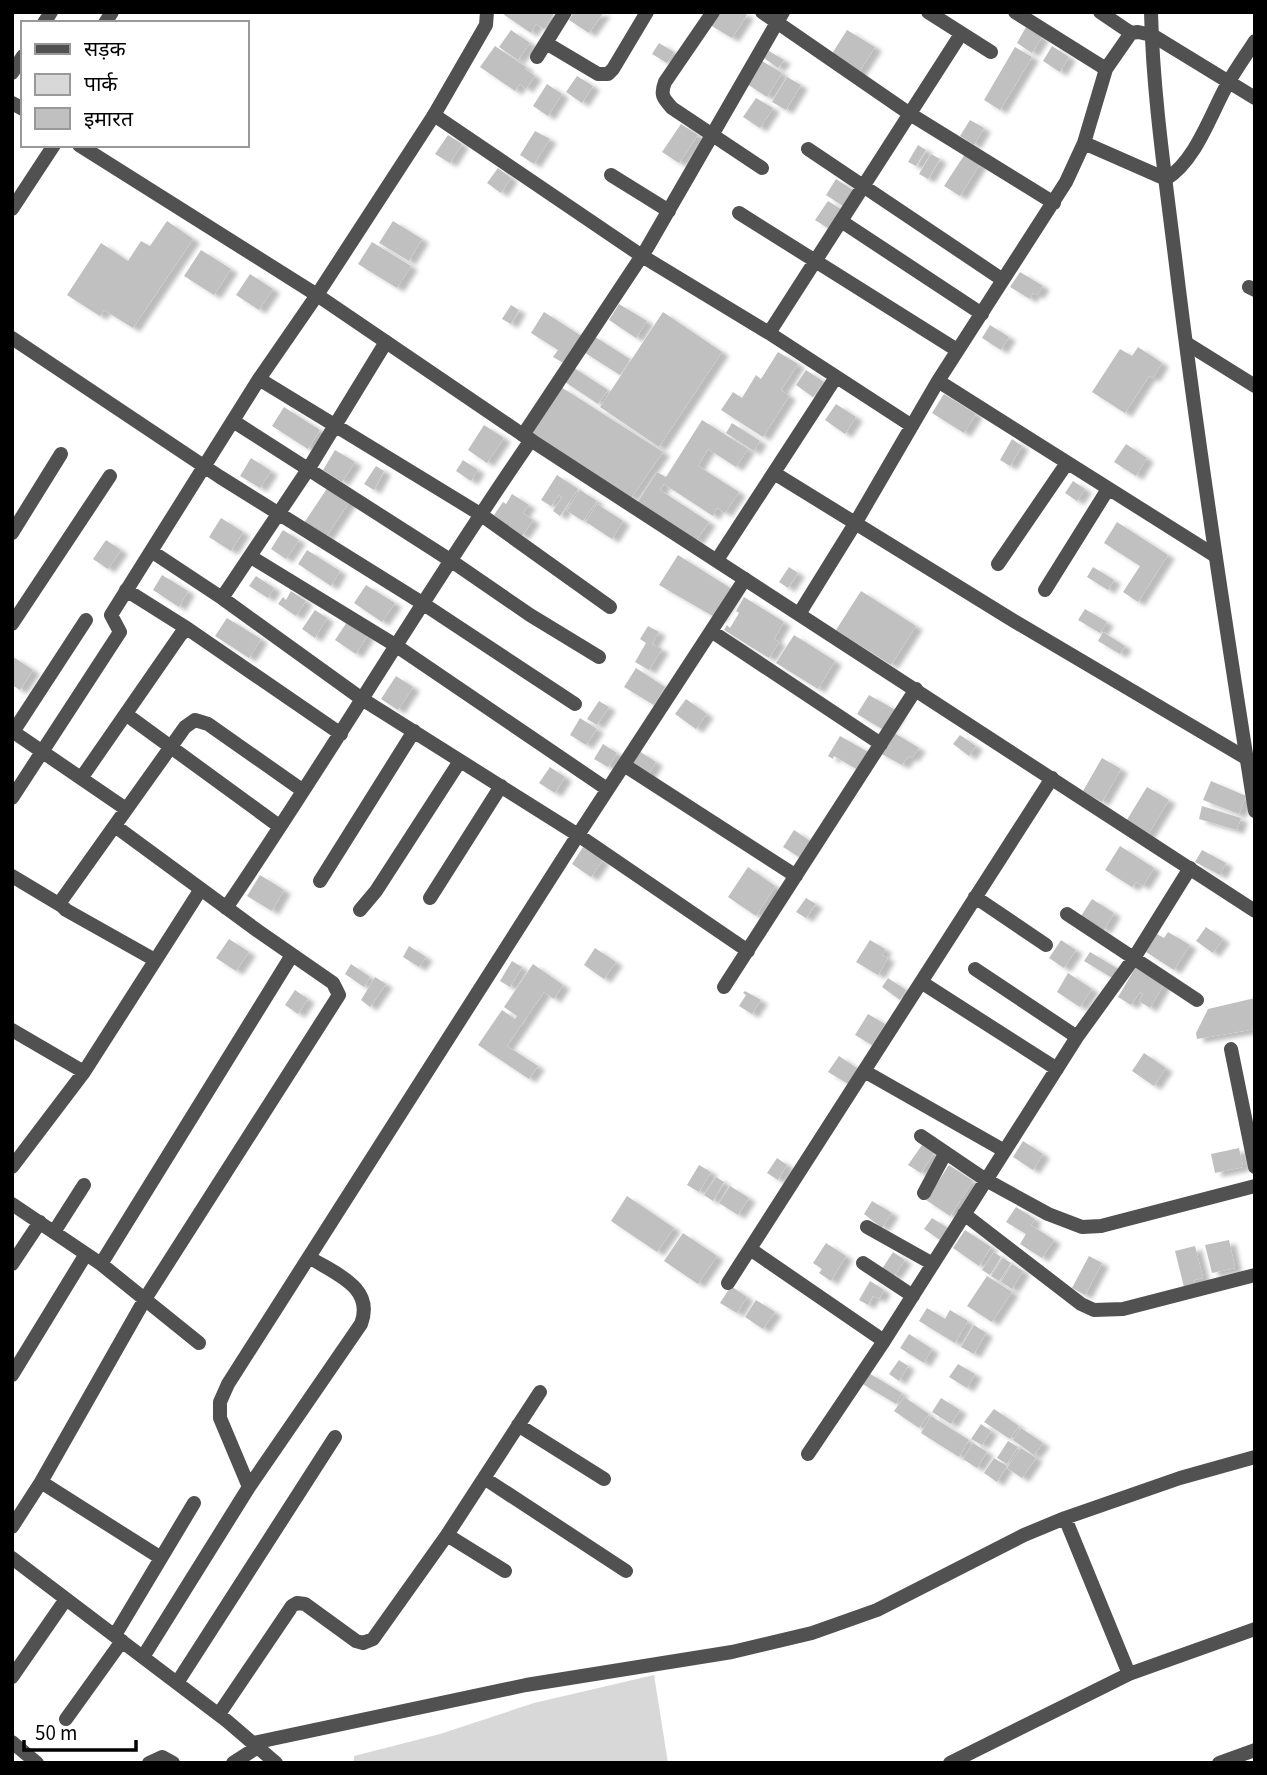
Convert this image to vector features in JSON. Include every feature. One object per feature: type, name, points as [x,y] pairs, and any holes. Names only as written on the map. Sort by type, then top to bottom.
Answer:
[{"type":"street","points":[[12,798],[120,632],[111,615],[259,379],[434,115],[486,25],[488,12]]},
{"type":"street","points":[[537,57],[565,12]]},
{"type":"street","points":[[546,43],[598,74],[608,74],[647,12]]},
{"type":"street","points":[[712,12],[661,92],[672,108],[762,168]]},
{"type":"street","points":[[762,12],[780,17],[910,114],[1054,203]]},
{"type":"street","points":[[928,12],[991,52]]},
{"type":"street","points":[[1015,12],[1106,69]]},
{"type":"street","points":[[1100,12],[1131,33]]},
{"type":"street","points":[[1151,12],[1166,179],[1186,343],[1214,555],[1255,811]]},
{"type":"street","points":[[226,908],[341,734],[642,256],[780,17]]},
{"type":"street","points":[[799,614],[957,350],[1054,203],[1084,143],[1106,69],[1121,44],[1131,33],[1152,35],[1255,98]]},
{"type":"street","points":[[769,333],[961,34]]},
{"type":"street","points":[[1166,179],[1176,173],[1190,155],[1229,82],[1255,41]]},
{"type":"street","points":[[434,115],[642,256],[769,333],[912,426]]},
{"type":"street","points":[[1084,143],[1166,179]]},
{"type":"street","points":[[12,209],[53,147]]},
{"type":"street","points":[[82,147],[317,295],[527,437],[1255,911]]},
{"type":"street","points":[[808,149],[1003,281]]},
{"type":"street","points":[[611,175],[669,211]]},
{"type":"street","points":[[740,213],[957,350]]},
{"type":"street","points":[[841,221],[982,314]]},
{"type":"street","points":[[12,338],[205,466],[422,603],[575,704]]},
{"type":"street","points":[[222,598],[309,468],[387,342]]},
{"type":"street","points":[[1186,343],[1255,386]]},
{"type":"street","points":[[717,560],[836,377]]},
{"type":"street","points":[[259,379],[480,514],[610,607]]},
{"type":"street","points":[[938,381],[1214,555]]},
{"type":"street","points":[[233,421],[599,657]]},
{"type":"street","points":[[12,533],[61,454]]},
{"type":"street","points":[[998,564],[1067,463]]},
{"type":"street","points":[[774,473],[1014,621],[1246,758]]},
{"type":"street","points":[[12,624],[110,476]]},
{"type":"street","points":[[1045,590],[1108,489]]},
{"type":"street","points":[[151,551],[222,598],[362,699],[578,835],[748,950]]},
{"type":"street","points":[[251,557],[395,645],[607,789]]},
{"type":"street","points":[[249,1487],[223,1429],[219,1412],[220,1402],[228,1384],[607,789],[745,579]]},
{"type":"street","points":[[127,590],[341,734]]},
{"type":"street","points":[[86,620],[13,732],[126,809]]},
{"type":"street","points":[[82,777],[181,634],[188,629]]},
{"type":"street","points":[[711,631],[881,744]]},
{"type":"street","points":[[724,987],[916,689]]},
{"type":"street","points":[[127,715],[279,826]]},
{"type":"street","points":[[62,906],[64,895],[169,747],[190,722],[208,724],[302,790]]},
{"type":"street","points":[[320,881],[414,731]]},
{"type":"street","points":[[360,909],[376,891],[460,761]]},
{"type":"street","points":[[624,765],[796,876]]},
{"type":"street","points":[[728,1283],[1052,778]]},
{"type":"street","points":[[430,898],[501,786]]},
{"type":"street","points":[[12,1527],[41,1482],[145,1299],[339,995],[333,984],[115,826]]},
{"type":"street","points":[[808,1454],[933,1265],[1003,1150],[1077,1037],[1134,958],[1190,868]]},
{"type":"street","points":[[12,876],[155,960]]},
{"type":"street","points":[[12,1167],[84,1072],[201,888]]},
{"type":"street","points":[[975,897],[1046,944]]},
{"type":"street","points":[[1068,914],[1197,1000]]},
{"type":"street","points":[[101,1264],[292,956]]},
{"type":"street","points":[[975,969],[1077,1037]]},
{"type":"street","points":[[921,982],[1057,1069]]},
{"type":"street","points":[[12,1030],[84,1072]]},
{"type":"street","points":[[1231,1049],[1255,1167]]},
{"type":"street","points":[[864,1071],[1003,1150]]},
{"type":"street","points":[[921,1136],[986,1180],[1048,1214],[1082,1227],[1101,1226],[1255,1186]]},
{"type":"street","points":[[924,1193],[945,1154]]},
{"type":"street","points":[[54,1232],[84,1185]]},
{"type":"street","points":[[12,1204],[101,1264],[199,1343]]},
{"type":"street","points":[[964,1214],[1081,1304],[1094,1310],[1123,1309],[1255,1275]]},
{"type":"street","points":[[12,1264],[40,1222]]},
{"type":"street","points":[[867,1227],[933,1265]]},
{"type":"street","points":[[750,1249],[884,1341]]},
{"type":"street","points":[[12,1375],[86,1254]]},
{"type":"street","points":[[143,1657],[249,1487],[361,1324],[365,1313],[362,1296],[355,1288],[309,1257]]},
{"type":"street","points":[[863,1263],[913,1296]]},
{"type":"street","points":[[219,1714],[297,1602],[305,1604],[356,1641],[363,1643],[373,1639],[447,1535],[540,1392]]},
{"type":"street","points":[[519,1425],[604,1479]]},
{"type":"street","points":[[177,1682],[335,1437]]},
{"type":"street","points":[[233,1763],[255,1745],[526,1685],[732,1652],[812,1633],[877,1610],[1024,1535],[1065,1518],[1180,1478],[1255,1457]]},
{"type":"street","points":[[484,1478],[626,1571]]},
{"type":"street","points":[[41,1482],[161,1558]]},
{"type":"street","points":[[66,1719],[118,1638],[194,1503]]},
{"type":"street","points":[[1065,1518],[1129,1675]]},
{"type":"street","points":[[447,1535],[505,1571]]},
{"type":"street","points":[[15,1565],[66,1599],[177,1682],[276,1763]]},
{"type":"street","points":[[12,1677],[66,1599]]},
{"type":"street","points":[[950,1763],[1129,1675],[1255,1629]]},
{"type":"street","points":[[12,1742],[37,1763]]},
{"type":"street","points":[[1221,1762],[1255,1750]]},
{"type":"street","points":[[149,1763],[162,1756],[173,1763]]},
{"type":"green space","points":[[654,1675],[668,1763],[354,1763],[354,1756],[440,1734],[534,1703]]},
{"type":"building","points":[[500,12],[555,12],[544,29],[536,24],[531,33]]},
{"type":"building","points":[[574,12],[604,12],[589,33],[569,20]]},
{"type":"building","points":[[718,12],[743,12],[747,15],[732,38],[710,25]]},
{"type":"building","points":[[1026,27],[1042,37],[1032,53],[1017,43]]},
{"type":"building","points":[[511,30],[530,43],[518,60],[499,47]]},
{"type":"building","points":[[847,30],[875,47],[857,75],[830,57]]},
{"type":"building","points":[[659,43],[674,52],[667,63],[652,54]]},
{"type":"building","points":[[495,46],[535,76],[526,89],[520,84],[515,91],[480,67]]},
{"type":"building","points":[[1052,46],[1069,57],[1060,72],[1043,61]]},
{"type":"building","points":[[1015,47],[1032,57],[1000,110],[984,100]]},
{"type":"building","points":[[769,51],[784,60],[778,68],[764,58]]},
{"type":"building","points":[[762,61],[782,73],[767,97],[747,84]]},
{"type":"building","points":[[577,76],[593,86],[582,103],[566,92]]},
{"type":"building","points":[[787,77],[801,85],[786,110],[772,102]]},
{"type":"building","points":[[547,84],[562,94],[548,116],[533,106]]},
{"type":"building","points":[[756,98],[773,108],[760,128],[743,117]]},
{"type":"building","points":[[970,120],[984,128],[974,145],[960,136]]},
{"type":"building","points":[[681,124],[698,135],[679,163],[662,152]]},
{"type":"building","points":[[535,131],[550,139],[534,164],[520,155]]},
{"type":"building","points":[[448,135],[462,144],[450,163],[435,154]]},
{"type":"building","points":[[918,145],[926,150],[916,166],[908,162]]},
{"type":"building","points":[[931,154],[940,159],[928,179],[919,174]]},
{"type":"building","points":[[965,154],[980,164],[960,196],[944,186]]},
{"type":"building","points":[[498,168],[511,178],[501,193],[487,183]]},
{"type":"building","points":[[836,179],[856,192],[846,208],[826,195]]},
{"type":"building","points":[[828,201],[844,211],[831,230],[815,220]]},
{"type":"building","points":[[167,221],[193,239],[133,328],[104,310],[100,316],[67,295],[101,243],[128,261],[141,241],[150,246]]},
{"type":"building","points":[[393,221],[422,239],[409,261],[379,243]]},
{"type":"building","points":[[372,242],[411,266],[397,288],[358,264]]},
{"type":"building","points":[[201,250],[231,269],[214,295],[184,276]]},
{"type":"building","points":[[1020,272],[1043,286],[1037,295],[1033,293],[1030,299],[1010,287]]},
{"type":"building","points":[[250,274],[273,289],[259,310],[236,295]]},
{"type":"building","points":[[619,304],[647,321],[636,338],[609,320]]},
{"type":"building","points":[[511,305],[519,310],[511,324],[502,319]]},
{"type":"building","points":[[544,312],[583,337],[565,364],[553,357],[558,350],[531,333]]},
{"type":"building","points":[[663,312],[722,352],[659,447],[600,407]]},
{"type":"building","points":[[990,325],[1009,337],[1001,350],[982,338]]},
{"type":"building","points":[[592,335],[630,359],[620,375],[582,351]]},
{"type":"building","points":[[1138,347],[1162,363],[1153,378],[1149,376],[1125,413],[1092,392],[1120,349],[1132,356]]},
{"type":"building","points":[[778,352],[798,364],[781,390],[789,396],[763,437],[721,410],[733,392],[742,398],[756,375],[761,379]]},
{"type":"building","points":[[571,366],[608,390],[598,404],[562,380]]},
{"type":"building","points":[[806,370],[824,382],[813,397],[796,385]]},
{"type":"building","points":[[561,387],[663,452],[631,498],[530,432]]},
{"type":"building","points":[[944,394],[976,414],[964,433],[932,413]]},
{"type":"building","points":[[836,404],[856,417],[845,434],[825,420]]},
{"type":"building","points":[[284,407],[320,430],[308,449],[272,426]]},
{"type":"building","points":[[702,420],[748,449],[736,467],[708,449],[698,466],[739,492],[725,513],[717,508],[713,516],[664,484],[660,490],[709,522],[696,541],[637,503],[657,472],[666,477]]},
{"type":"building","points":[[732,423],[760,441],[754,451],[726,433]]},
{"type":"building","points":[[484,425],[504,438],[487,463],[468,450]]},
{"type":"building","points":[[1012,439],[1022,446],[1010,466],[1000,460]]},
{"type":"building","points":[[1126,444],[1147,458],[1136,476],[1114,462]]},
{"type":"building","points":[[335,450],[355,462],[342,482],[323,470]]},
{"type":"building","points":[[251,458],[271,471],[260,488],[240,476]]},
{"type":"building","points":[[463,460],[478,470],[471,481],[456,471]]},
{"type":"building","points":[[376,466],[384,471],[374,490],[364,484]]},
{"type":"building","points":[[557,475],[578,489],[560,516],[553,511],[562,497],[559,495],[551,506],[541,500]]},
{"type":"building","points":[[1073,481],[1085,489],[1077,501],[1065,493]]},
{"type":"building","points":[[330,484],[352,498],[326,537],[304,523]]},
{"type":"building","points":[[580,490],[597,501],[583,521],[567,511]]},
{"type":"building","points":[[512,494],[529,505],[523,513],[533,520],[522,536],[494,515]]},
{"type":"building","points":[[597,504],[623,521],[612,539],[586,522]]},
{"type":"building","points":[[221,518],[243,532],[231,551],[209,537]]},
{"type":"building","points":[[1117,522],[1168,555],[1138,602],[1123,592],[1140,566],[1104,543]]},
{"type":"building","points":[[283,530],[299,540],[286,559],[271,549]]},
{"type":"building","points":[[106,540],[121,550],[108,569],[93,559]]},
{"type":"building","points":[[307,550],[340,571],[331,586],[298,564]]},
{"type":"building","points":[[678,555],[735,591],[718,619],[659,585]]},
{"type":"building","points":[[789,567],[798,573],[788,588],[779,582]]},
{"type":"building","points":[[1093,567],[1114,580],[1108,590],[1087,577]]},
{"type":"building","points":[[162,575],[188,591],[179,607],[153,590]]},
{"type":"building","points":[[256,576],[274,588],[268,598],[249,586]]},
{"type":"building","points":[[366,585],[395,603],[382,622],[354,603]]},
{"type":"building","points":[[291,591],[306,601],[296,616],[278,604],[283,597],[286,600]]},
{"type":"building","points":[[861,591],[916,626],[891,665],[836,630]]},
{"type":"building","points":[[744,597],[784,622],[774,639],[779,642],[769,658],[724,630],[727,625],[730,628]]},
{"type":"building","points":[[1085,609],[1107,622],[1100,633],[1078,620]]},
{"type":"building","points":[[315,610],[327,618],[315,638],[302,629]]},
{"type":"building","points":[[227,618],[261,639],[249,658],[215,636]]},
{"type":"building","points":[[347,622],[368,635],[356,654],[335,640]]},
{"type":"building","points":[[648,626],[659,632],[652,644],[662,649],[649,670],[635,662],[646,643],[640,639]]},
{"type":"building","points":[[1103,632],[1125,646],[1120,654],[1098,641]]},
{"type":"building","points":[[794,635],[835,661],[818,689],[776,663]]},
{"type":"building","points":[[12,656],[33,670],[20,690],[12,685]]},
{"type":"building","points":[[636,668],[665,687],[654,705],[624,687]]},
{"type":"building","points":[[396,676],[413,687],[398,710],[381,699]]},
{"type":"building","points":[[869,695],[899,712],[887,732],[857,714]]},
{"type":"building","points":[[686,699],[707,714],[696,729],[675,714]]},
{"type":"building","points":[[599,701],[609,707],[597,725],[587,719]]},
{"type":"building","points":[[580,718],[597,729],[586,745],[570,735]]},
{"type":"building","points":[[891,731],[919,748],[912,758],[909,756],[902,765],[878,752]]},
{"type":"building","points":[[960,735],[976,746],[969,756],[953,744]]},
{"type":"building","points":[[840,736],[868,752],[858,770],[834,756],[833,759],[828,756]]},
{"type":"building","points":[[603,744],[617,753],[608,767],[594,759]]},
{"type":"building","points":[[639,751],[656,762],[647,777],[630,766]]},
{"type":"building","points":[[1102,758],[1121,769],[1102,802],[1083,791]]},
{"type":"building","points":[[550,767],[565,777],[555,793],[539,783]]},
{"type":"building","points":[[1211,781],[1246,796],[1239,814],[1203,800]]},
{"type":"building","points":[[1147,787],[1169,800],[1147,836],[1125,823]]},
{"type":"building","points":[[1202,806],[1241,818],[1237,830],[1199,819]]},
{"type":"building","points":[[794,830],[813,843],[802,859],[783,847]]},
{"type":"building","points":[[1120,846],[1154,868],[1143,886],[1136,882],[1132,887],[1105,870]]},
{"type":"building","points":[[583,847],[603,860],[591,877],[572,864]]},
{"type":"building","points":[[1202,850],[1226,863],[1220,875],[1195,862]]},
{"type":"building","points":[[748,867],[775,886],[756,916],[728,897]]},
{"type":"building","points":[[260,875],[284,890],[272,911],[247,896]]},
{"type":"building","points":[[806,898],[816,904],[806,918],[796,912]]},
{"type":"building","points":[[1092,899],[1114,913],[1104,930],[1081,916]]},
{"type":"building","points":[[1206,927],[1223,939],[1213,953],[1196,941]]},
{"type":"building","points":[[1168,932],[1190,945],[1174,970],[1146,952],[1157,934],[1164,938]]},
{"type":"building","points":[[229,939],[249,952],[236,971],[216,958]]},
{"type":"building","points":[[870,940],[885,949],[882,955],[888,958],[878,975],[856,962]]},
{"type":"building","points":[[1061,940],[1076,950],[1064,968],[1049,958]]},
{"type":"building","points":[[409,946],[426,957],[419,967],[403,957]]},
{"type":"building","points":[[595,948],[616,962],[604,979],[584,965]]},
{"type":"building","points":[[1090,952],[1120,970],[1114,979],[1084,961]]},
{"type":"building","points":[[512,961],[522,967],[510,987],[500,981]]},
{"type":"building","points":[[351,964],[370,977],[364,987],[345,974]]},
{"type":"building","points":[[533,964],[563,985],[554,999],[544,992],[507,1046],[538,1066],[529,1079],[478,1045],[502,1010],[515,1019],[517,1016],[504,1007]]},
{"type":"building","points":[[1136,967],[1164,984],[1150,1008],[1139,1001],[1143,994],[1140,992],[1131,1005],[1118,997]]},
{"type":"building","points":[[1068,973],[1092,989],[1080,1007],[1057,992]]},
{"type":"building","points":[[375,977],[386,984],[370,1007],[361,1000]]},
{"type":"building","points":[[888,978],[906,990],[900,1000],[882,987]]},
{"type":"building","points":[[295,990],[308,999],[298,1014],[285,1005]]},
{"type":"building","points":[[745,991],[761,1000],[752,1014],[739,1006],[746,995],[743,993]]},
{"type":"building","points":[[1255,998],[1255,1029],[1197,1039],[1196,1033],[1208,1009]]},
{"type":"building","points":[[868,1014],[885,1024],[872,1045],[855,1035]]},
{"type":"building","points":[[1144,1053],[1166,1068],[1154,1086],[1132,1071]]},
{"type":"building","points":[[839,1056],[860,1070],[850,1085],[828,1072]]},
{"type":"building","points":[[1023,1141],[1043,1154],[1033,1170],[1013,1157]]},
{"type":"building","points":[[922,1145],[934,1153],[921,1173],[908,1165]]},
{"type":"building","points":[[1239,1148],[1243,1167],[1215,1173],[1211,1154]]},
{"type":"building","points":[[777,1158],[787,1165],[778,1180],[767,1173]]},
{"type":"building","points":[[699,1165],[711,1172],[699,1192],[687,1185]]},
{"type":"building","points":[[949,1165],[973,1181],[950,1216],[926,1200]]},
{"type":"building","points":[[716,1177],[724,1182],[713,1201],[704,1195]]},
{"type":"building","points":[[730,1186],[749,1198],[738,1215],[719,1203]]},
{"type":"building","points":[[627,1196],[674,1228],[657,1252],[611,1221]]},
{"type":"building","points":[[872,1201],[892,1213],[882,1228],[864,1214]]},
{"type":"building","points":[[1016,1207],[1035,1219],[1031,1225],[1054,1240],[1042,1258],[1020,1244],[1026,1234],[1006,1222]]},
{"type":"building","points":[[932,1218],[951,1230],[943,1242],[924,1229]]},
{"type":"building","points":[[965,1230],[991,1247],[979,1266],[953,1248]]},
{"type":"building","points":[[683,1233],[717,1256],[698,1284],[664,1261]]},
{"type":"building","points":[[1229,1240],[1235,1268],[1212,1273],[1205,1245]]},
{"type":"building","points":[[826,1243],[846,1256],[831,1281],[819,1273],[822,1269],[813,1263]]},
{"type":"building","points":[[1195,1246],[1203,1278],[1184,1287],[1175,1251]]},
{"type":"building","points":[[893,1252],[905,1260],[894,1276],[882,1269]]},
{"type":"building","points":[[994,1252],[1001,1257],[990,1275],[982,1270]]},
{"type":"building","points":[[1089,1256],[1102,1263],[1085,1295],[1072,1288]]},
{"type":"building","points":[[1003,1258],[1011,1263],[999,1281],[991,1276]]},
{"type":"building","points":[[1012,1264],[1023,1271],[1012,1289],[1001,1282]]},
{"type":"building","points":[[987,1276],[1012,1292],[992,1322],[967,1306]]},
{"type":"building","points":[[870,1281],[884,1290],[879,1299],[873,1296],[868,1305],[859,1300]]},
{"type":"building","points":[[731,1286],[747,1297],[737,1313],[720,1303]]},
{"type":"building","points":[[756,1300],[775,1312],[763,1329],[745,1317]]},
{"type":"building","points":[[927,1308],[945,1319],[950,1310],[968,1321],[955,1343],[919,1321]]},
{"type":"building","points":[[974,1325],[986,1333],[974,1354],[961,1347]]},
{"type":"building","points":[[909,1334],[932,1349],[924,1363],[900,1348]]},
{"type":"building","points":[[899,1360],[908,1366],[899,1381],[889,1374]]},
{"type":"building","points":[[958,1364],[975,1374],[967,1388],[949,1377]]},
{"type":"building","points":[[867,1372],[902,1393],[896,1404],[861,1383]]},
{"type":"building","points":[[904,1397],[929,1414],[919,1428],[894,1411]]},
{"type":"building","points":[[941,1398],[960,1410],[951,1424],[932,1412]]},
{"type":"building","points":[[994,1409],[1019,1426],[1010,1439],[984,1422]]},
{"type":"building","points":[[931,1416],[969,1440],[959,1457],[921,1433]]},
{"type":"building","points":[[981,1424],[991,1431],[982,1445],[971,1439]]},
{"type":"building","points":[[1021,1428],[1043,1443],[1034,1455],[1013,1440]]},
{"type":"building","points":[[1008,1441],[1018,1447],[1007,1464],[997,1458]]},
{"type":"building","points":[[973,1443],[987,1452],[977,1468],[963,1459]]},
{"type":"building","points":[[1021,1448],[1036,1458],[1022,1478],[1007,1468]]},
{"type":"building","points":[[994,1458],[1007,1466],[997,1482],[984,1473]]}]
